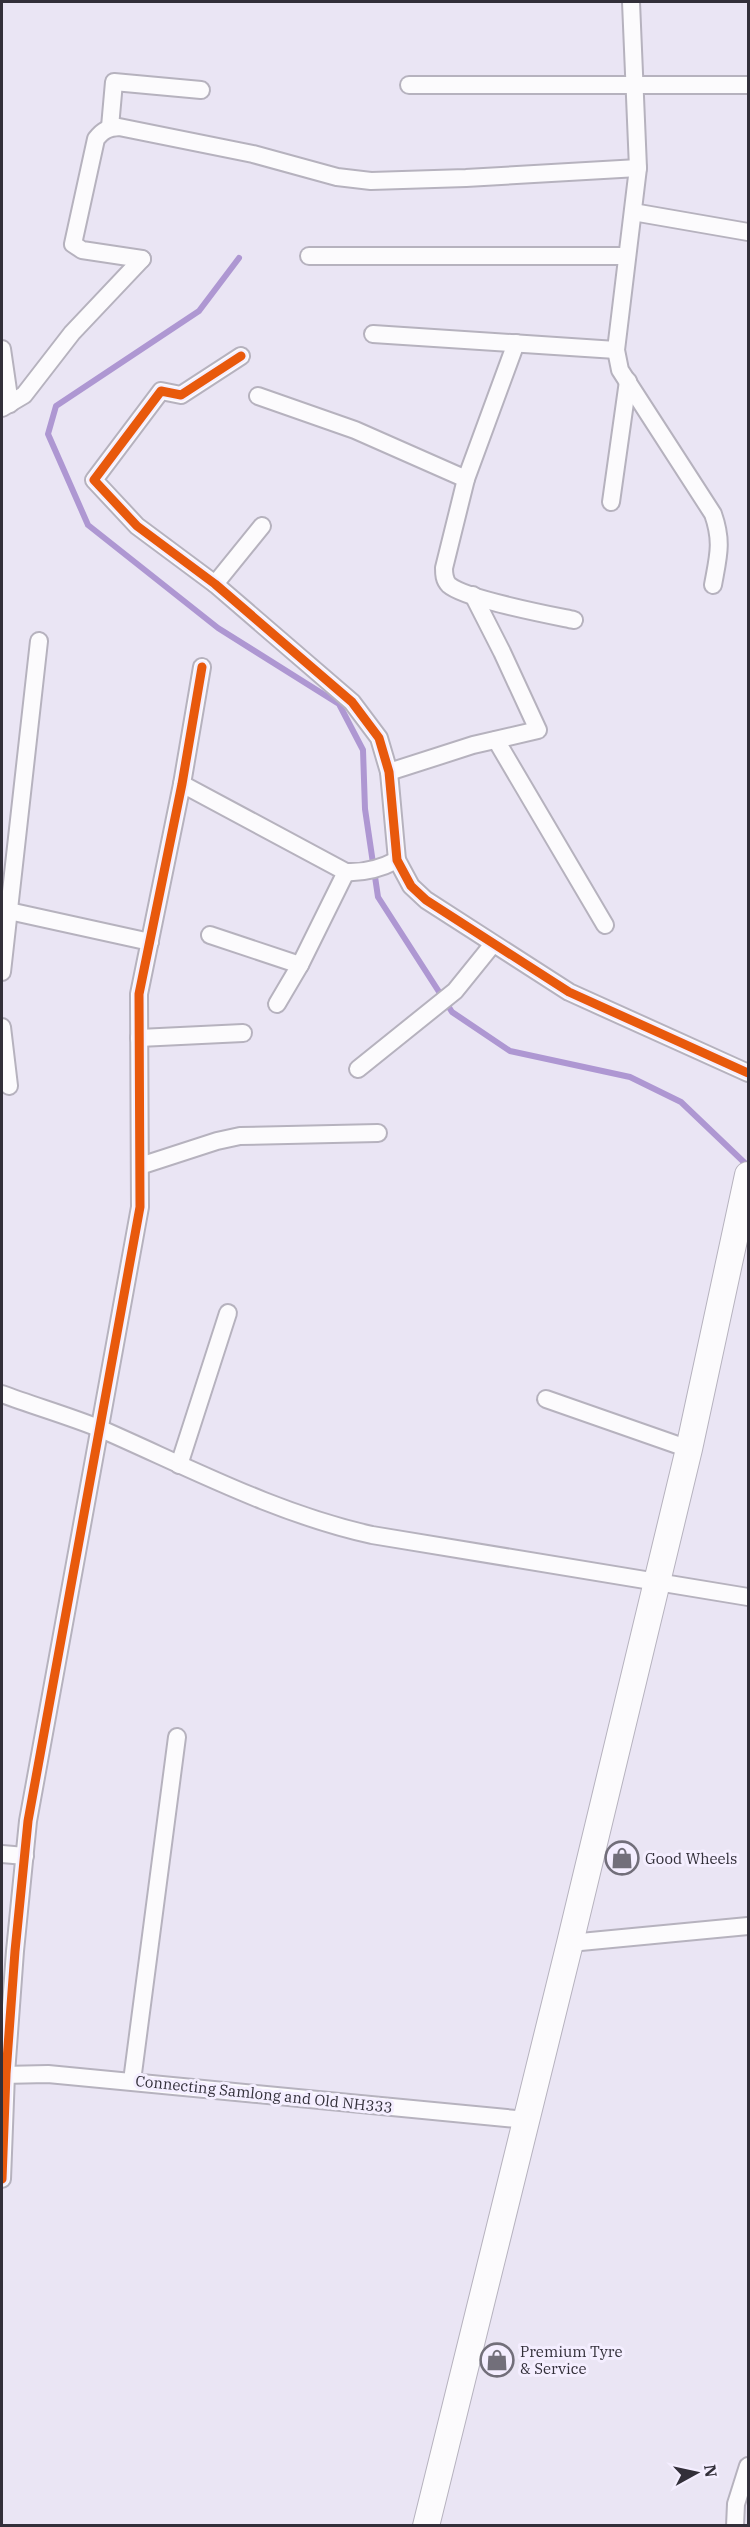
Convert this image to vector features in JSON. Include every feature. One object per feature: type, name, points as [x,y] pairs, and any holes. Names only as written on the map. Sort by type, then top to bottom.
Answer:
[{"type":"main road","points":[[426,2526],[527,2120],[689,1449],[748,1175]]},
{"type":"street","points":[[631,2],[638,168],[616,350],[620,370],[713,514],[719,532],[720,545],[713,585]]},
{"type":"street","points":[[110,128],[114,82],[201,90]]},
{"type":"street","points":[[409,86],[748,85]]},
{"type":"street","points":[[2,349],[6,406],[24,395],[72,333],[142,259],[82,250],[73,244],[96,139],[102,131],[110,128],[119,127],[253,154],[337,177],[371,181],[638,168]]},
{"type":"street","points":[[633,212],[748,232]]},
{"type":"street","points":[[309,256],[627,256]]},
{"type":"street","points":[[373,334],[616,350]]},
{"type":"street","points":[[516,343],[466,479],[444,568],[444,577],[449,585],[473,595],[521,609],[574,620]]},
{"type":"street","points":[[241,356],[181,395],[161,391],[94,480],[137,526],[215,584],[352,702],[379,738],[389,772],[389,864],[426,900],[569,992],[748,1073]]},
{"type":"street","points":[[611,502],[628,381]]},
{"type":"street","points":[[258,396],[355,430],[466,479]]},
{"type":"street","points":[[215,584],[262,526]]},
{"type":"street","points":[[389,772],[538,730],[473,595]]},
{"type":"street","points":[[2,972],[39,641]]},
{"type":"street","points":[[2,2179],[4,2074],[28,1821],[140,1207],[140,994],[182,784],[202,667]]},
{"type":"street","points":[[496,740],[605,925]]},
{"type":"street","points":[[182,784],[352,872],[389,864]]},
{"type":"street","points":[[277,1004],[352,872]]},
{"type":"street","points":[[9,911],[150,942]]},
{"type":"street","points":[[210,935],[300,965]]},
{"type":"street","points":[[358,1069],[455,991],[493,944]]},
{"type":"street","points":[[2,1027],[9,1086]]},
{"type":"street","points":[[139,1038],[243,1033]]},
{"type":"street","points":[[140,1166],[217,1141],[240,1136],[378,1133]]},
{"type":"street","points":[[179,1465],[228,1313]]},
{"type":"street","points":[[2,1394],[98,1428],[274,1506],[330,1526],[384,1537],[748,1597]]},
{"type":"street","points":[[546,1399],[689,1449]]},
{"type":"street","points":[[132,2081],[177,1737]]},
{"type":"street","points":[[2,1854],[25,1856]]},
{"type":"street","points":[[570,1942],[748,1926]]},
{"type":"street","name":"Connecting Samlong and Old NH333","points":[[4,2074],[48,2074],[132,2081],[527,2120]]},
{"type":"street","points":[[735,2526],[736,2504],[748,2466]]},
{"type":"waterway","points":[[239,258],[199,311],[56,406],[48,434],[88,525],[218,628],[339,704],[363,750],[365,809],[378,897],[452,1012],[510,1051],[630,1077],[681,1102],[748,1166]]},
{"type":"cycle path","points":[[241,356],[181,395],[161,391],[94,480],[137,526],[215,584],[352,702],[379,738],[389,772],[397,860],[411,886],[426,900],[569,992],[748,1073]]},
{"type":"cycle path","points":[[2,2179],[6,2074],[28,1821],[140,1207],[139,994],[182,784],[202,667]]},
{"type":"place","name":"Good Wheels","points":[[622,1858]]},
{"type":"place","name":"Premium Tyre & Service","points":[[497,2360]]}]
